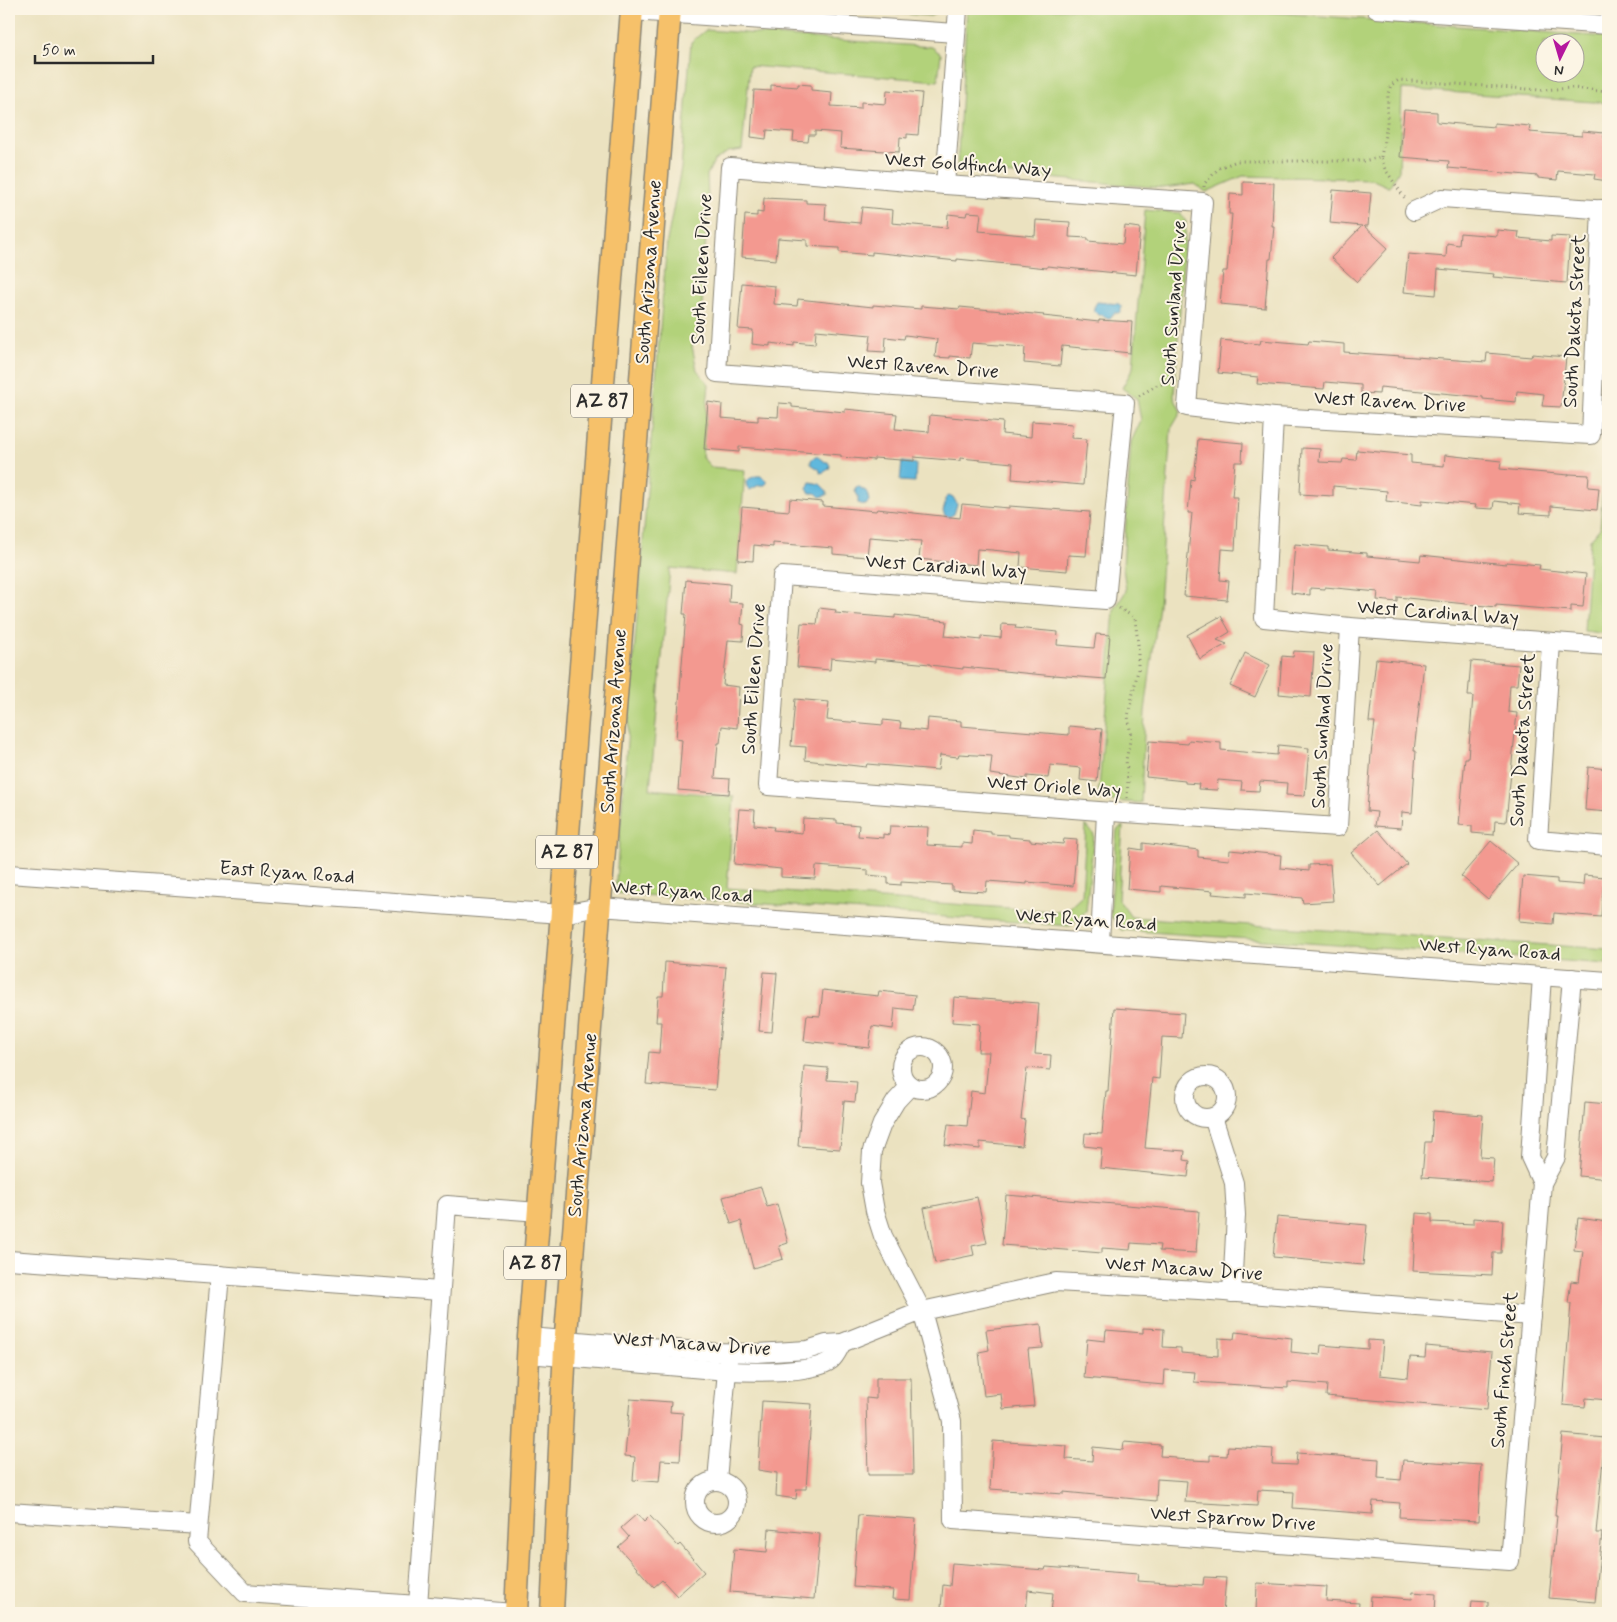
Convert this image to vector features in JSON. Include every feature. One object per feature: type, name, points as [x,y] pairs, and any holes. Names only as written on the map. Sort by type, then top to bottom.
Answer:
[{"type":"main road","name":"South Arizona Avenue","points":[[515,1613],[529,1345],[632,10]]},
{"type":"main road","name":"South Arizona Avenue","points":[[552,1613],[565,1348],[669,11]]},
{"type":"street","points":[[945,185],[958,9]]},
{"type":"street","points":[[1376,9],[1608,25]]},
{"type":"street","points":[[632,10],[669,11],[956,33]]},
{"type":"street","name":"West Goldfinch Way","points":[[730,167],[945,185],[1203,202]]},
{"type":"street","name":"South Eileen Drive","points":[[717,373],[730,167]]},
{"type":"street","points":[[1414,211],[1442,198],[1605,210]]},
{"type":"street","name":"South Sunland Drive","points":[[1187,407],[1203,202]]},
{"type":"street","name":"South Dakota Street","points":[[1591,435],[1605,210]]},
{"type":"street","name":"West Raven Drive","points":[[717,373],[1125,404]]},
{"type":"street","points":[[1106,600],[1125,404]]},
{"type":"street","name":"West Raven Drive","points":[[1187,407],[1274,416],[1591,435]]},
{"type":"street","name":"West Cardinal Way","points":[[1274,416],[1264,618],[1350,627],[1608,646]]},
{"type":"street","name":"South Eileen Drive","points":[[768,786],[782,576]]},
{"type":"street","name":"West Cardianl Way","points":[[782,576],[1106,600]]},
{"type":"street","name":"South Sunland Drive","points":[[1338,827],[1350,627]]},
{"type":"street","name":"South Dakota Street","points":[[1551,643],[1538,840],[1608,846]]},
{"type":"street","name":"West Oriole Way","points":[[768,786],[1106,812],[1338,827]]},
{"type":"street","points":[[1100,943],[1106,812]]},
{"type":"street","name":"East Ryan Road","points":[[9,874],[562,914]]},
{"type":"street","name":"West Ryan Road","points":[[562,914],[600,907],[1608,981]]},
{"type":"street","points":[[1542,976],[1530,1157],[1542,1182]]},
{"type":"street","name":"South Finch Street","points":[[1510,1561],[1542,1182],[1556,1157],[1572,978]]},
{"type":"street","points":[[910,1086],[896,1101],[882,1124],[872,1151],[870,1184],[875,1211],[883,1236],[922,1312]]},
{"type":"street","points":[[1213,1117],[1234,1183],[1236,1215],[1232,1293]]},
{"type":"street","points":[[418,1605],[447,1205],[539,1212]]},
{"type":"street","points":[[9,1260],[440,1291]]},
{"type":"street","points":[[220,1275],[197,1542],[245,1593],[515,1613]]},
{"type":"street","name":"West Macaw Drive","points":[[642,1355],[807,1350],[826,1344],[842,1343],[922,1312],[1056,1282],[1232,1293],[1531,1316]]},
{"type":"street","name":"West Sparrow Drive","points":[[922,1312],[952,1421],[952,1520],[1510,1561]]},
{"type":"street","name":"West Macaw Drive","points":[[529,1345],[642,1355],[727,1371],[758,1372],[816,1366],[831,1360],[842,1343]]},
{"type":"street","points":[[717,1480],[729,1352]]},
{"type":"street","points":[[9,1512],[198,1525]]},
{"type":"path","points":[[1414,211],[1385,169],[1381,157],[1387,124],[1390,85],[1399,80],[1541,90],[1573,88],[1608,92]]},
{"type":"path","points":[[1203,202],[1204,184],[1219,168],[1237,161],[1364,161],[1381,157]]},
{"type":"path","points":[[1125,404],[1157,385],[1171,382],[1189,383]]},
{"type":"path","points":[[1106,600],[1135,618],[1138,644],[1138,670],[1128,716],[1131,736],[1126,760],[1128,780],[1125,813]]},
{"type":"green space","points":[[839,9],[942,9],[931,16]]},
{"type":"green space","points":[[967,9],[1225,9],[1540,32],[1534,32],[1534,82],[1584,82],[1584,35],[1608,37],[1608,103],[1402,89],[1399,170],[1389,187],[1371,179],[1243,176],[1206,192],[1195,184],[1163,188],[957,170]]},
{"type":"green space","points":[[706,30],[932,47],[941,54],[938,81],[750,66],[742,150],[728,152],[714,161],[707,175],[708,200],[701,322],[692,346],[697,370],[709,384],[702,457],[711,467],[745,470],[737,574],[670,568],[650,789],[734,797],[727,888],[1065,912],[1082,896],[1086,825],[1094,835],[1086,911],[1070,926],[615,893],[667,241],[681,168],[691,42]]},
{"type":"green space","points":[[1145,210],[1180,213],[1186,222],[1174,397],[1181,412],[1171,429],[1159,605],[1145,711],[1141,803],[1098,800],[1114,610],[1126,591],[1123,567],[1131,442],[1141,420],[1137,399],[1122,388],[1133,368]]},
{"type":"green space","points":[[1608,298],[1608,634],[1584,631],[1590,540],[1600,528],[1606,414],[1601,395]]},
{"type":"green space","points":[[1123,826],[1118,899],[1131,917],[1608,949],[1608,964],[1121,930],[1110,915],[1117,830]]},
{"type":"water","points":[[1097,302],[1119,304],[1121,311],[1114,313],[1110,318],[1098,315],[1094,311]]},
{"type":"water","points":[[815,456],[828,462],[829,469],[820,473],[820,470],[811,464],[811,460]]},
{"type":"water","points":[[902,462],[916,464],[915,482],[900,481]]},
{"type":"water","points":[[756,476],[761,476],[767,483],[750,490],[746,482]]},
{"type":"water","points":[[810,482],[820,484],[827,491],[827,495],[820,497],[816,493],[810,493],[807,489]]},
{"type":"water","points":[[858,486],[867,492],[869,501],[866,505],[858,503],[855,488]]},
{"type":"water","points":[[949,495],[953,497],[957,504],[954,514],[949,517],[945,516],[943,511],[945,499]]},
{"type":"building","points":[[798,84],[811,85],[811,90],[832,92],[831,106],[861,108],[861,102],[886,104],[887,90],[922,93],[918,135],[907,134],[907,138],[900,137],[899,152],[840,148],[841,133],[815,131],[815,135],[809,135],[808,142],[793,141],[794,132],[767,130],[766,139],[751,137],[754,90],[771,91],[771,85],[798,87]]},
{"type":"building","points":[[1404,110],[1437,112],[1437,122],[1494,127],[1494,123],[1530,126],[1529,132],[1582,136],[1582,131],[1604,133],[1604,138],[1608,139],[1608,181],[1594,179],[1595,174],[1558,171],[1557,180],[1538,178],[1538,176],[1448,168],[1449,161],[1400,157]]},
{"type":"building","points":[[1243,182],[1274,183],[1272,226],[1274,226],[1265,308],[1220,304],[1223,271],[1227,271],[1232,214],[1229,214],[1230,194],[1243,195]]},
{"type":"building","points":[[1333,190],[1371,193],[1368,226],[1364,226],[1388,248],[1357,282],[1331,258],[1362,226],[1330,223]]},
{"type":"building","points":[[764,198],[806,200],[806,203],[826,204],[825,220],[860,223],[862,207],[893,210],[892,223],[947,228],[948,214],[966,216],[967,212],[981,213],[979,231],[1035,236],[1036,220],[1070,222],[1069,237],[1088,238],[1088,241],[1123,244],[1125,226],[1140,228],[1136,275],[1047,266],[1047,268],[957,259],[957,261],[872,252],[872,255],[839,252],[839,248],[807,246],[807,240],[778,238],[776,260],[742,257],[745,215],[757,216],[757,212],[763,213]]},
{"type":"building","points":[[1497,230],[1519,232],[1518,238],[1551,241],[1551,236],[1570,237],[1567,283],[1493,277],[1494,274],[1438,269],[1436,295],[1404,292],[1408,254],[1446,257],[1447,243],[1459,245],[1460,233],[1497,236]]},
{"type":"building","points":[[742,283],[775,286],[774,304],[797,306],[798,299],[873,307],[873,305],[921,309],[921,306],[959,309],[960,307],[1099,322],[1099,320],[1132,322],[1130,353],[1062,346],[1060,366],[1024,363],[1025,347],[972,343],[970,358],[935,357],[937,339],[905,335],[904,339],[886,337],[885,352],[869,351],[871,335],[816,330],[815,344],[794,342],[794,346],[770,343],[770,346],[752,344],[753,330],[738,329]]},
{"type":"building","points":[[1221,340],[1260,344],[1261,340],[1308,344],[1309,341],[1344,344],[1344,352],[1486,362],[1487,353],[1531,357],[1532,354],[1566,357],[1561,407],[1542,406],[1544,394],[1517,391],[1516,402],[1380,387],[1379,394],[1361,393],[1361,385],[1325,382],[1324,389],[1257,384],[1258,377],[1218,373]]},
{"type":"building","points":[[708,402],[722,404],[721,418],[758,421],[758,416],[778,417],[779,403],[792,404],[792,407],[845,412],[845,409],[897,414],[895,429],[929,432],[930,415],[1003,422],[1002,434],[1031,437],[1032,421],[1072,424],[1071,438],[1087,439],[1083,485],[1012,479],[1013,463],[960,458],[960,461],[914,457],[914,461],[874,458],[874,460],[841,457],[841,455],[739,447],[739,452],[704,449]]},
{"type":"building","points":[[1198,439],[1243,443],[1242,462],[1235,462],[1232,497],[1238,497],[1235,550],[1222,549],[1220,580],[1229,581],[1227,600],[1184,596],[1192,513],[1188,513],[1191,479],[1194,480]]},
{"type":"building","points":[[1302,448],[1320,449],[1319,462],[1342,463],[1343,459],[1356,460],[1357,450],[1411,455],[1411,463],[1444,466],[1445,455],[1501,461],[1500,469],[1589,475],[1588,487],[1599,488],[1597,510],[1551,506],[1551,515],[1519,513],[1520,504],[1494,501],[1493,509],[1475,508],[1476,505],[1422,500],[1422,505],[1386,501],[1387,491],[1333,486],[1333,496],[1300,494]]},
{"type":"building","points":[[790,499],[823,502],[823,506],[876,511],[877,509],[960,518],[962,504],[1090,512],[1086,556],[1068,555],[1067,571],[1020,567],[1021,553],[977,549],[976,565],[919,559],[921,541],[869,537],[867,557],[833,554],[833,548],[773,543],[773,547],[754,545],[753,561],[738,560],[742,507],[789,511]]},
{"type":"building","points":[[1295,544],[1328,547],[1328,550],[1367,553],[1367,556],[1420,561],[1421,555],[1506,564],[1506,562],[1540,565],[1539,569],[1586,574],[1583,607],[1571,606],[1571,611],[1496,605],[1496,607],[1397,597],[1397,602],[1377,600],[1378,592],[1325,587],[1325,589],[1310,588],[1310,595],[1291,593]]},
{"type":"building","points":[[686,580],[730,584],[729,602],[743,603],[741,624],[744,625],[743,641],[728,640],[723,685],[739,687],[737,728],[722,726],[720,743],[718,743],[715,778],[730,779],[729,794],[678,790],[682,740],[676,739],[686,614],[683,614]]},
{"type":"building","points":[[819,608],[836,610],[835,613],[895,618],[895,615],[947,621],[945,636],[981,640],[981,636],[1001,638],[1002,624],[1016,625],[1015,628],[1058,632],[1057,645],[1094,648],[1096,634],[1110,635],[1106,679],[963,667],[963,669],[875,659],[875,662],[831,658],[830,670],[797,667],[801,623],[817,624]]},
{"type":"building","points":[[1221,616],[1230,632],[1217,640],[1227,644],[1200,659],[1187,635]]},
{"type":"building","points":[[1294,651],[1314,652],[1311,697],[1279,694],[1282,656],[1293,657]]},
{"type":"building","points":[[1245,653],[1270,665],[1255,697],[1230,686]]},
{"type":"building","points":[[1376,659],[1424,664],[1414,751],[1416,751],[1412,813],[1402,812],[1401,828],[1375,826],[1377,812],[1367,811],[1375,722],[1369,722]]},
{"type":"building","points":[[1471,661],[1519,665],[1517,685],[1510,685],[1508,712],[1517,713],[1506,822],[1495,821],[1494,835],[1472,833],[1472,826],[1459,825],[1465,758],[1468,758],[1473,696],[1468,696]]},
{"type":"building","points":[[795,699],[829,702],[827,720],[883,725],[883,720],[901,722],[900,728],[927,731],[928,718],[961,721],[961,726],[1069,735],[1069,726],[1102,729],[1097,782],[1080,780],[1081,768],[1050,765],[1048,778],[1027,776],[1027,779],[990,774],[992,756],[959,754],[958,757],[940,755],[938,770],[867,764],[866,767],[805,760],[806,747],[791,746]]},
{"type":"building","points":[[1189,740],[1221,743],[1221,750],[1277,755],[1278,745],[1309,748],[1305,796],[1286,795],[1287,783],[1260,781],[1259,791],[1241,790],[1242,782],[1218,780],[1217,790],[1198,789],[1199,784],[1185,783],[1185,781],[1146,777],[1149,741],[1188,744]]},
{"type":"building","points":[[1588,767],[1608,769],[1608,812],[1585,810]]},
{"type":"building","points":[[739,809],[755,810],[754,825],[774,827],[773,830],[802,833],[803,818],[837,820],[837,823],[859,825],[858,836],[883,838],[883,834],[889,835],[890,826],[928,827],[927,845],[962,847],[962,843],[972,844],[973,830],[1030,839],[1030,841],[1063,844],[1064,839],[1077,840],[1073,886],[987,881],[986,892],[952,890],[952,885],[901,882],[901,885],[888,884],[888,877],[868,875],[868,870],[816,866],[815,879],[781,877],[781,869],[734,864]]},
{"type":"building","points":[[1378,830],[1407,864],[1380,886],[1351,853]]},
{"type":"building","points":[[1491,841],[1518,864],[1488,899],[1461,876]]},
{"type":"building","points":[[1143,843],[1198,850],[1198,857],[1229,860],[1230,850],[1281,855],[1280,868],[1309,871],[1309,865],[1330,864],[1333,901],[1303,903],[1302,898],[1246,893],[1246,897],[1212,894],[1213,891],[1161,886],[1161,892],[1127,889],[1130,848],[1143,850]]},
{"type":"building","points":[[1584,875],[1604,877],[1601,917],[1554,913],[1553,924],[1519,921],[1523,876],[1557,879],[1557,883],[1583,885]]},
{"type":"building","points":[[665,962],[726,967],[715,1090],[646,1084],[649,1052],[659,1053],[661,1022],[656,1022],[658,996],[663,996]]},
{"type":"building","points":[[764,972],[777,973],[772,1032],[759,1031]]},
{"type":"building","points":[[823,990],[878,996],[879,991],[915,995],[913,1010],[895,1008],[893,1029],[872,1026],[869,1048],[804,1041],[807,1015],[820,1016]]},
{"type":"building","points":[[954,997],[1039,1003],[1035,1054],[1051,1055],[1050,1070],[1027,1068],[1021,1119],[1025,1120],[1022,1146],[980,1142],[980,1149],[945,1145],[948,1124],[967,1126],[971,1091],[985,1093],[989,1052],[978,1052],[980,1024],[952,1022]]},
{"type":"building","points":[[1114,1008],[1184,1013],[1182,1038],[1162,1037],[1159,1079],[1152,1078],[1145,1148],[1185,1151],[1184,1160],[1190,1161],[1188,1177],[1100,1168],[1102,1148],[1084,1146],[1085,1133],[1102,1134],[1106,1091],[1108,1091]]},
{"type":"building","points":[[804,1066],[828,1068],[827,1080],[857,1082],[855,1102],[844,1101],[840,1149],[798,1146]]},
{"type":"building","points":[[1585,1102],[1608,1104],[1608,1179],[1579,1176]]},
{"type":"building","points":[[1433,1111],[1483,1115],[1480,1157],[1494,1158],[1492,1182],[1422,1177],[1425,1142],[1431,1142]]},
{"type":"building","points":[[761,1187],[767,1207],[777,1204],[788,1243],[779,1246],[783,1259],[753,1268],[741,1221],[731,1224],[723,1197]]},
{"type":"building","points":[[1006,1195],[1199,1211],[1196,1253],[1159,1251],[1160,1245],[1131,1243],[1130,1250],[1102,1248],[1102,1253],[1002,1245]]},
{"type":"building","points":[[977,1197],[987,1243],[972,1246],[974,1255],[935,1263],[924,1208]]},
{"type":"building","points":[[1416,1213],[1432,1214],[1432,1222],[1473,1224],[1473,1218],[1503,1220],[1501,1253],[1493,1253],[1492,1275],[1413,1271]]},
{"type":"building","points":[[1277,1217],[1367,1225],[1363,1265],[1273,1257]]},
{"type":"building","points":[[1578,1218],[1608,1222],[1608,1295],[1605,1338],[1608,1339],[1608,1400],[1586,1398],[1585,1407],[1563,1405],[1571,1303],[1568,1303],[1571,1281],[1579,1282],[1583,1251],[1574,1250]]},
{"type":"building","points":[[1041,1324],[1043,1348],[1028,1349],[1034,1406],[1003,1409],[1001,1394],[984,1396],[979,1352],[989,1350],[986,1330]]},
{"type":"building","points":[[1143,1328],[1164,1329],[1163,1347],[1181,1348],[1181,1353],[1218,1356],[1218,1338],[1234,1339],[1235,1332],[1292,1338],[1291,1352],[1320,1355],[1321,1345],[1368,1349],[1368,1340],[1383,1341],[1380,1375],[1408,1378],[1410,1357],[1425,1358],[1426,1346],[1492,1352],[1487,1410],[1326,1396],[1327,1385],[1288,1382],[1288,1388],[1194,1382],[1195,1372],[1165,1370],[1164,1385],[1084,1378],[1087,1339],[1105,1341],[1106,1330],[1143,1333]]},
{"type":"building","points":[[876,1378],[911,1378],[913,1475],[868,1475],[866,1398],[876,1399]]},
{"type":"building","points":[[630,1399],[671,1402],[670,1412],[683,1413],[680,1461],[661,1460],[659,1482],[633,1480],[635,1457],[625,1456]]},
{"type":"building","points":[[762,1401],[812,1404],[806,1489],[797,1489],[796,1499],[776,1496],[777,1473],[758,1470]]},
{"type":"building","points":[[1563,1434],[1605,1438],[1596,1533],[1602,1533],[1595,1602],[1549,1598]]},
{"type":"building","points":[[993,1441],[1067,1446],[1066,1459],[1092,1461],[1093,1447],[1123,1450],[1124,1442],[1161,1445],[1160,1456],[1175,1457],[1175,1459],[1210,1461],[1210,1455],[1227,1456],[1228,1446],[1273,1449],[1272,1464],[1296,1465],[1297,1453],[1379,1459],[1378,1478],[1401,1480],[1403,1460],[1481,1465],[1478,1521],[1399,1517],[1400,1503],[1373,1501],[1372,1514],[1293,1508],[1294,1492],[1258,1490],[1257,1506],[1185,1502],[1187,1481],[1157,1479],[1156,1501],[1064,1492],[1064,1494],[990,1489]]},
{"type":"building","points":[[637,1514],[644,1522],[650,1516],[678,1546],[680,1544],[704,1572],[677,1596],[662,1580],[654,1587],[618,1547],[629,1537],[621,1528]]},
{"type":"building","points":[[858,1515],[916,1519],[910,1600],[892,1599],[893,1590],[853,1587]]},
{"type":"building","points":[[769,1529],[820,1534],[814,1599],[730,1592],[734,1549],[767,1552]]},
{"type":"building","points":[[952,1563],[1045,1570],[1046,1567],[1138,1574],[1137,1581],[1203,1585],[1204,1577],[1226,1578],[1223,1613],[1051,1613],[1053,1593],[1028,1590],[1026,1613],[941,1607],[943,1585],[950,1586]]},
{"type":"building","points":[[1257,1583],[1327,1587],[1326,1601],[1359,1603],[1358,1613],[1256,1613]]},
{"type":"building","points":[[1413,1592],[1436,1594],[1435,1613],[1370,1613],[1371,1596],[1412,1599]]},
{"type":"building","points":[[1472,1601],[1488,1602],[1488,1613],[1471,1613]]}]
